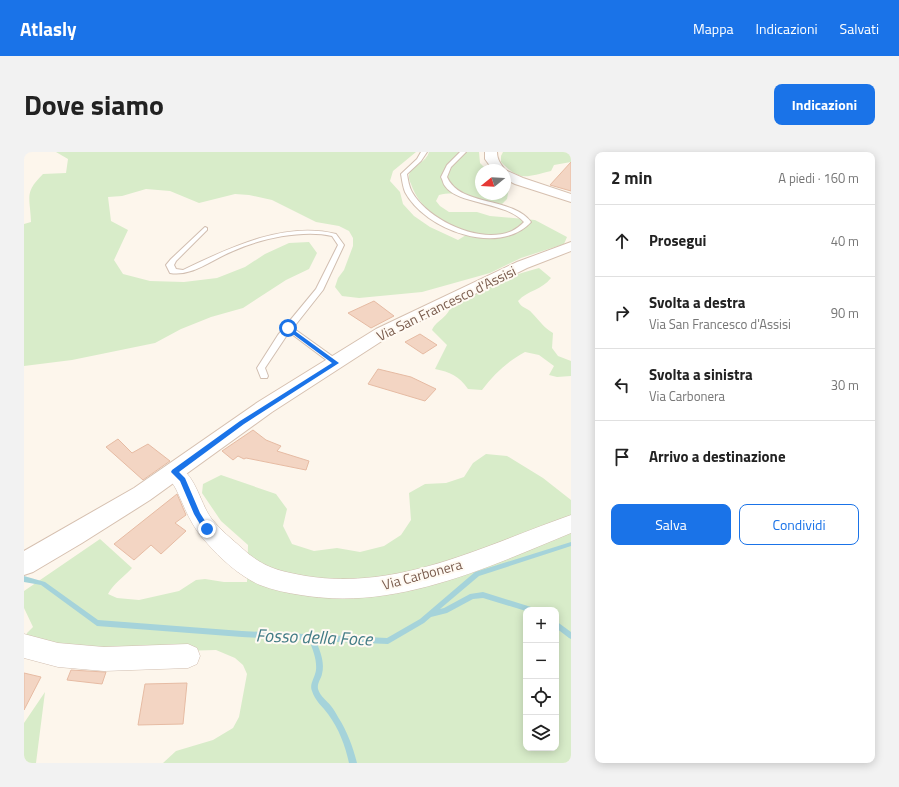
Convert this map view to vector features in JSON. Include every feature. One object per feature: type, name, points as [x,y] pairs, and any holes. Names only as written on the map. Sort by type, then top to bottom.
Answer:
[{"type":"main road","points":[[491,152],[492,159],[495,164]]},
{"type":"main road","points":[[511,177],[525,183],[571,198]]},
{"type":"main road","name":"Via San Francesco d'Assisi","points":[[24,564],[73,536],[174,472],[242,423],[382,333],[412,317],[522,266],[571,246]]},
{"type":"street","name":"Via Carbonera","points":[[174,472],[182,480],[197,514],[207,529],[231,553],[266,576],[310,588],[385,586],[420,578],[571,524]]},
{"type":"street","points":[[24,646],[58,655],[104,659],[188,656]]},
{"type":"lane","points":[[424,152],[420,160],[404,174],[404,181],[406,189],[416,203],[426,212],[458,232],[471,235],[496,236],[523,229],[528,222],[515,211],[467,197],[450,188],[445,183],[443,177],[445,170],[463,152]]},
{"type":"lane","points":[[206,229],[173,260],[170,265],[173,271],[184,272],[231,249],[258,240],[303,232],[322,232],[334,235],[339,240],[341,245],[319,290],[288,328],[261,368],[264,376]]},
{"type":"lane","points":[[288,328],[336,363]]},
{"type":"green space","points":[[56,152],[416,152],[393,171],[390,181],[400,192],[403,204],[414,216],[430,227],[458,240],[466,235],[426,208],[415,193],[409,180],[409,174],[412,169],[426,158],[429,152],[479,152],[481,164],[475,164],[475,198],[455,194],[439,195],[436,201],[440,206],[449,212],[477,212],[490,216],[535,220],[567,237],[564,244],[521,258],[490,273],[422,292],[359,298],[342,296],[335,287],[338,278],[344,270],[353,246],[353,238],[349,231],[339,226],[316,222],[272,200],[249,195],[235,194],[199,203],[170,191],[146,189],[122,196],[108,197],[111,221],[128,230],[114,260],[123,274],[150,281],[184,282],[217,278],[245,267],[265,254],[289,243],[309,242],[317,253],[309,269],[286,280],[243,308],[211,317],[181,329],[155,343],[72,360],[24,366],[24,224],[31,222],[30,195],[33,186],[43,174],[66,173],[68,159]]},
{"type":"green space","points":[[503,152],[571,152],[571,162],[554,165],[551,171],[524,176],[511,170],[511,164],[503,164],[501,162]]},
{"type":"green space","points":[[482,200],[506,200],[502,204]]},
{"type":"green space","points":[[539,268],[551,278],[518,301],[553,333],[552,348],[558,356],[571,361],[571,376],[557,377],[549,375],[554,366],[539,355],[525,352],[502,368],[482,390],[468,389],[454,375],[435,369],[447,345],[432,330],[448,312],[451,304],[494,283]]},
{"type":"green space","points":[[486,454],[507,456],[543,478],[571,500],[571,763],[163,763],[176,751],[213,740],[233,728],[239,717],[247,674],[243,665],[235,658],[216,650],[108,653],[25,638],[27,633],[33,627],[24,608],[24,591],[100,539],[132,568],[116,583],[108,594],[117,598],[139,600],[179,591],[196,580],[205,579],[224,582],[247,582],[248,545],[221,521],[202,493],[203,484],[221,475],[276,494],[287,509],[283,526],[292,544],[314,551],[337,548],[360,552],[384,546],[401,535],[411,520],[409,493],[425,484],[446,483],[464,477],[473,463]]},
{"type":"green space","points":[[45,692],[36,763],[24,763],[24,723]]},
{"type":"building","points":[[571,162],[571,191],[550,185]]},
{"type":"building","points":[[374,301],[394,316],[371,328],[348,313]]},
{"type":"building","points":[[420,334],[437,345],[423,354],[405,342]]},
{"type":"building","points":[[378,369],[411,377],[436,389],[425,401],[368,384]]},
{"type":"building","points":[[253,430],[266,440],[281,446],[277,451],[309,461],[306,470],[246,458],[244,459],[238,456],[233,460],[222,451]]},
{"type":"building","points":[[118,439],[132,453],[148,444],[170,461],[143,480],[106,447]]},
{"type":"building","points":[[177,494],[186,515],[175,523],[186,531],[161,554],[151,545],[134,560],[114,544]]},
{"type":"building","points":[[71,670],[106,672],[102,684],[67,680]]},
{"type":"building","points":[[24,673],[41,677],[24,710]]},
{"type":"building","points":[[187,683],[183,724],[138,725],[145,684]]},
{"type":"waterway","name":"Fosso della Foce","points":[[429,615],[477,574],[571,544]]},
{"type":"waterway","name":"Fosso della Foce","points":[[24,579],[40,583]]},
{"type":"waterway","name":"Fosso della Foce","points":[[43,584],[97,623],[242,634],[311,637]]},
{"type":"waterway","points":[[429,615],[445,611],[472,596],[483,595],[523,608]]},
{"type":"waterway","name":"Fosso della Foce","points":[[311,637],[388,641],[422,621],[429,615]]},
{"type":"waterway","points":[[559,626],[571,636]]},
{"type":"waterway","points":[[311,637],[318,654],[319,662],[319,672],[315,690],[339,724],[353,763]]},
{"type":"route","points":[[207,529],[197,514],[182,480],[174,472],[242,423],[326,371],[336,363],[288,328]]}]
